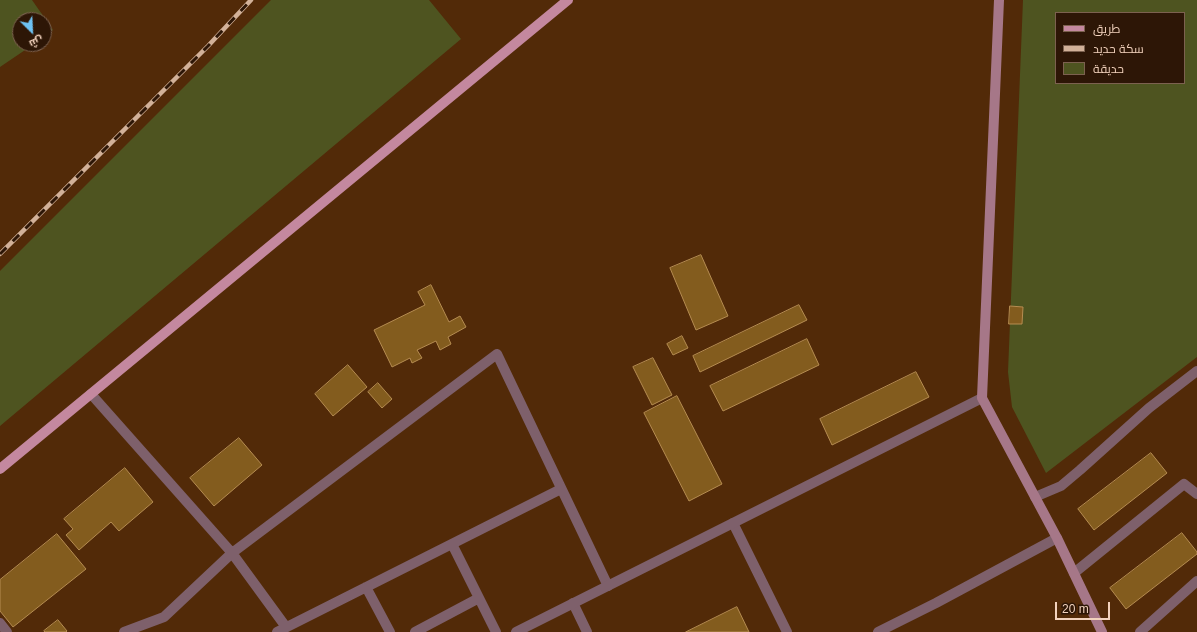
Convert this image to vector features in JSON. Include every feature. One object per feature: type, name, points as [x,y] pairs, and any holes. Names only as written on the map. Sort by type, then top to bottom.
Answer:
[{"type":"main road","points":[[0,469],[568,0]]},
{"type":"main road","points":[[999,0],[982,398],[1057,538],[1102,632]]},
{"type":"street","points":[[124,632],[164,617],[232,552],[497,354],[608,586]]},
{"type":"street","points":[[1035,497],[1060,486],[1149,408],[1197,371]]},
{"type":"street","points":[[91,394],[232,552],[286,627]]},
{"type":"street","points":[[516,632],[982,398]]},
{"type":"street","points":[[1074,573],[1184,484],[1197,494]]},
{"type":"street","points":[[277,632],[562,489]]},
{"type":"street","points":[[733,523],[786,632]]},
{"type":"street","points":[[878,632],[1057,538]]},
{"type":"street","points":[[452,544],[496,632]]},
{"type":"street","points":[[1140,632],[1197,581]]},
{"type":"street","points":[[366,587],[390,632]]},
{"type":"street","points":[[415,632],[479,598]]},
{"type":"street","points":[[573,603],[587,632]]},
{"type":"street","points":[[0,623],[7,632]]},
{"type":"green space","points":[[0,0],[32,0],[40,12],[12,12],[12,52],[22,52],[0,67]]},
{"type":"green space","points":[[271,0],[429,0],[461,39],[0,426],[0,271]]},
{"type":"green space","points":[[1023,0],[1197,0],[1197,357],[1046,473],[1012,407],[1008,372]]},
{"type":"building","points":[[701,255],[728,316],[696,330],[670,268]]},
{"type":"building","points":[[431,285],[449,322],[460,316],[466,327],[448,337],[451,344],[440,350],[436,341],[417,350],[422,358],[412,363],[410,358],[392,367],[374,330],[425,305],[418,292]]},
{"type":"building","points":[[799,305],[807,320],[700,372],[693,356]]},
{"type":"building","points":[[1010,306],[1023,307],[1022,324],[1009,324]]},
{"type":"building","points":[[682,336],[688,348],[673,355],[667,344]]},
{"type":"building","points":[[807,339],[819,365],[723,411],[710,386]]},
{"type":"building","points":[[653,358],[672,395],[652,405],[633,367]]},
{"type":"building","points":[[348,365],[367,387],[333,416],[315,394]]},
{"type":"building","points":[[916,372],[929,397],[832,445],[820,419]]},
{"type":"building","points":[[378,383],[392,399],[382,408],[368,392]]},
{"type":"building","points":[[677,396],[722,484],[689,501],[644,413]]},
{"type":"building","points":[[239,438],[262,465],[214,506],[190,478]]},
{"type":"building","points":[[1151,453],[1167,473],[1094,530],[1078,509]]},
{"type":"building","points":[[125,468],[153,502],[119,531],[111,522],[79,550],[66,535],[73,529],[64,519]]},
{"type":"building","points":[[1182,533],[1197,554],[1126,609],[1110,588]]},
{"type":"building","points":[[57,534],[86,569],[13,627],[0,611],[0,580]]},
{"type":"building","points":[[737,607],[749,632],[686,632]]},
{"type":"building","points":[[58,620],[67,631],[66,632],[44,631]]},
{"type":"railway","points":[[0,254],[208,46],[251,0]]}]
